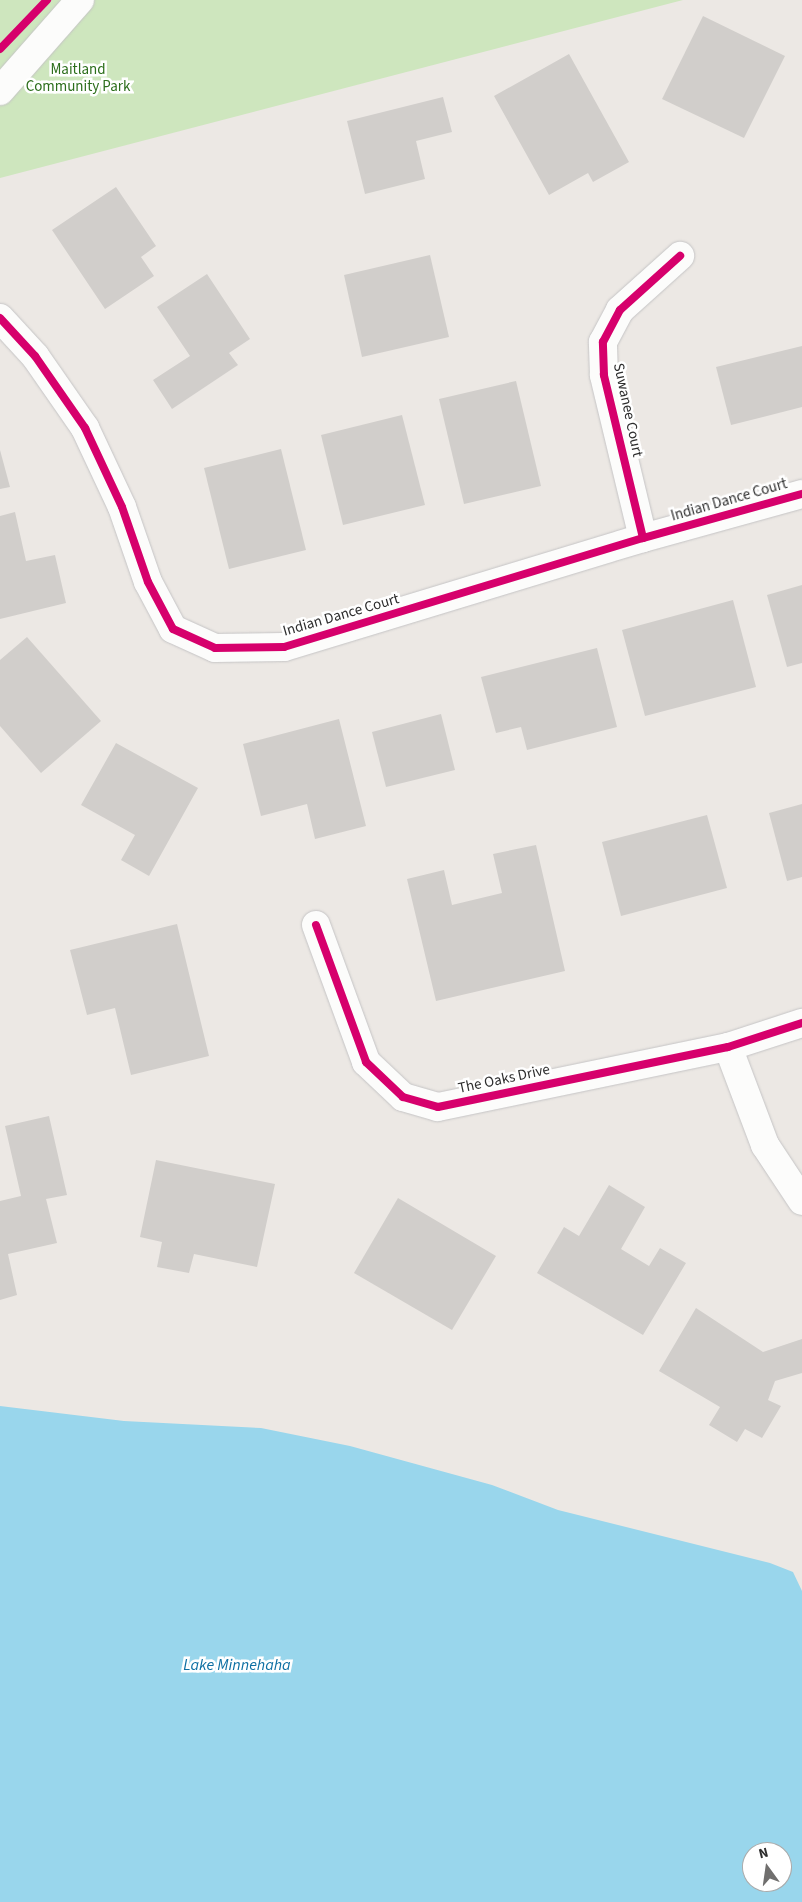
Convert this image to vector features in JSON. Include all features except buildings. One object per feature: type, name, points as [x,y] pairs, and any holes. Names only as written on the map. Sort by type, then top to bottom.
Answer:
[{"type":"street","points":[[0,91],[80,0]]},
{"type":"street","name":"Suwanee Court","points":[[643,538],[604,375],[603,342],[620,310],[680,256]]},
{"type":"street","name":"Indian Dance Court","points":[[0,318],[35,356],[85,428],[122,506],[148,582],[173,629],[214,648],[284,647],[643,538],[802,494]]},
{"type":"street","name":"The Oaks Drive","points":[[316,925],[366,1062],[403,1097],[438,1107],[728,1047],[802,1023]]},
{"type":"street","points":[[728,1047],[765,1144],[802,1201]]},
{"type":"green space","name":"Maitland Community Park","points":[[0,0],[683,0],[0,178]]},
{"type":"water","name":"Lake Minnehaha","points":[[0,1406],[124,1421],[261,1428],[350,1446],[492,1485],[558,1510],[770,1563],[793,1572],[802,1591],[802,1902],[0,1902]]},
{"type":"cycle path","points":[[0,49],[47,0]]},
{"type":"cycle path","points":[[643,538],[604,375],[603,342],[620,310],[680,256]]},
{"type":"cycle path","points":[[0,318],[35,356],[85,428],[122,507],[148,582],[173,629],[215,648],[284,647],[643,538],[802,494]]},
{"type":"cycle path","points":[[316,925],[366,1062],[403,1097],[438,1107],[728,1047],[802,1023]]}]
